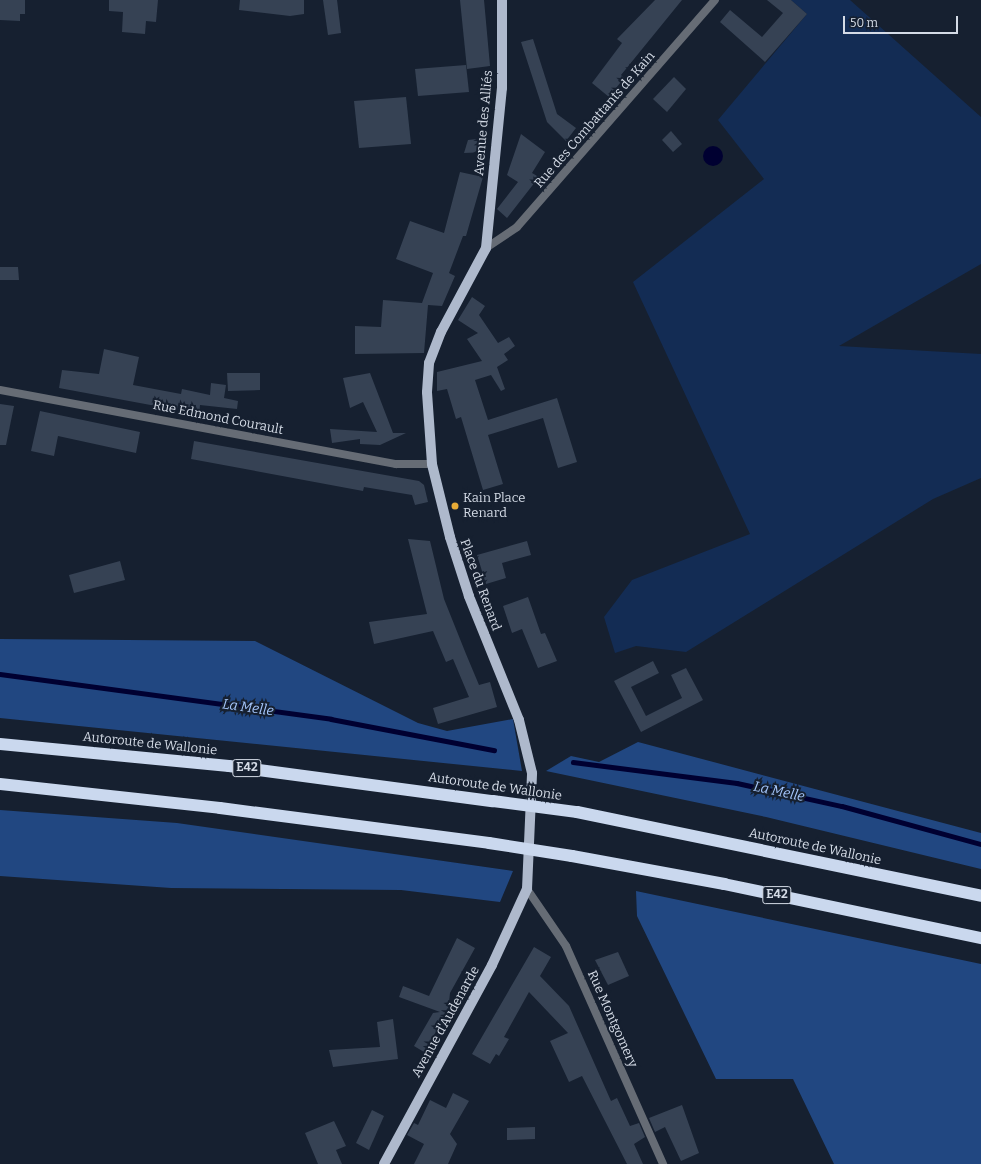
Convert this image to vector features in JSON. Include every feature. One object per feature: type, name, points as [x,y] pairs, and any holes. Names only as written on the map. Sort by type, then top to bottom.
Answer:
[{"type":"highway","name":"Autoroute de Wallonie","points":[[0,744],[229,766],[577,812],[981,896]]},
{"type":"highway","name":"E42","points":[[0,784],[220,808],[572,856],[724,884],[981,938]]},
{"type":"main road","name":"Avenue des Alliés","points":[[486,248],[502,88],[502,0]]},
{"type":"main road","name":"Place du Renard","points":[[486,248],[440,332],[429,363],[432,464],[466,589],[519,720],[532,773],[527,890]]},
{"type":"main road","name":"Avenue d'Audenarde","points":[[384,1164],[492,965],[527,890]]},
{"type":"street","name":"Rue des Combattants de Kain","points":[[486,248],[517,227],[715,0]]},
{"type":"street","name":"Rue Edmond Courault","points":[[0,390],[396,464],[432,464]]},
{"type":"street","name":"Rue Montgomery","points":[[527,890],[566,946],[663,1164]]},
{"type":"shaded area","points":[[791,0],[850,0],[981,117],[981,264],[839,346],[981,354],[981,478],[933,499],[686,652],[636,646],[615,653],[604,617],[632,580],[750,534],[633,282],[764,179],[718,120],[807,14]]},
{"type":"shaded area","points":[[713,146],[720,149],[723,156],[720,163],[713,166],[706,163],[703,156],[706,149]]},
{"type":"shaded area","points":[[0,639],[255,641],[418,723],[447,731],[513,719],[522,771],[0,718]]},
{"type":"shaded area","points":[[638,742],[981,833],[981,869],[766,817],[546,771],[571,756],[599,762]]},
{"type":"shaded area","points":[[0,810],[177,823],[513,871],[500,902],[401,890],[171,888],[0,876]]},
{"type":"shaded area","points":[[636,891],[981,964],[981,1164],[834,1164],[793,1079],[716,1079],[637,916]]},
{"type":"building","points":[[0,0],[25,0],[25,14],[20,14],[20,21],[0,20]]},
{"type":"building","points":[[109,0],[158,0],[156,22],[146,21],[145,34],[122,32],[123,12],[109,11]]},
{"type":"building","points":[[240,0],[304,0],[304,14],[290,16],[239,10]]},
{"type":"building","points":[[323,0],[337,0],[341,33],[328,35]]},
{"type":"building","points":[[460,0],[484,0],[490,66],[467,69]]},
{"type":"building","points":[[655,0],[682,0],[621,75],[624,78],[609,97],[592,83],[622,43],[617,39]]},
{"type":"building","points":[[767,0],[791,0],[807,14],[765,62],[720,22],[730,10],[762,37],[783,13]]},
{"type":"building","points":[[533,39],[557,114],[576,128],[566,141],[547,122],[521,42]]},
{"type":"building","points":[[466,65],[469,92],[418,96],[415,69]]},
{"type":"building","points":[[674,77],[686,89],[667,112],[653,99]]},
{"type":"building","points":[[406,97],[411,144],[359,148],[354,101]]},
{"type":"building","points":[[671,131],[682,144],[673,152],[662,140]]},
{"type":"building","points":[[521,134],[545,152],[532,173],[539,177],[507,218],[497,209],[518,182],[507,175]]},
{"type":"building","points":[[486,138],[487,152],[464,153],[468,140]]},
{"type":"building","points":[[460,172],[483,177],[466,236],[463,236],[449,273],[455,276],[442,306],[428,305],[424,353],[355,354],[355,326],[381,327],[383,300],[422,303],[433,273],[396,259],[410,221],[444,233]]},
{"type":"building","points":[[0,267],[18,267],[19,280],[0,280]]},
{"type":"building","points":[[472,297],[485,306],[479,315],[498,343],[509,337],[515,346],[504,354],[508,360],[497,367],[505,389],[501,391],[491,375],[475,380],[488,420],[557,398],[577,462],[558,468],[543,418],[488,435],[503,484],[483,490],[461,417],[456,419],[447,389],[437,391],[437,372],[482,361],[467,339],[478,333],[458,320]]},
{"type":"building","points":[[104,349],[139,357],[133,385],[181,394],[182,389],[210,395],[211,383],[226,385],[224,398],[238,401],[237,409],[200,405],[199,414],[59,388],[62,370],[99,374]]},
{"type":"building","points":[[227,373],[260,373],[260,390],[228,391]]},
{"type":"building","points":[[370,373],[393,433],[406,433],[380,445],[360,444],[360,439],[332,443],[330,429],[377,432],[363,402],[350,408],[343,378]]},
{"type":"building","points":[[0,404],[14,406],[6,445],[0,445]]},
{"type":"building","points":[[40,411],[140,432],[136,453],[58,436],[54,456],[31,451]]},
{"type":"building","points":[[194,441],[419,481],[424,485],[428,502],[415,505],[412,495],[364,487],[363,491],[191,459]]},
{"type":"building","points":[[408,539],[430,541],[444,599],[466,654],[479,685],[490,682],[497,707],[438,724],[433,708],[469,697],[453,659],[446,662],[433,631],[374,644],[369,622],[427,614]]},
{"type":"building","points":[[527,541],[531,555],[502,563],[506,578],[486,584],[477,555]]},
{"type":"building","points":[[120,561],[125,580],[74,593],[69,575]]},
{"type":"building","points":[[528,597],[541,634],[545,633],[557,661],[538,668],[522,629],[512,633],[503,606]]},
{"type":"building","points":[[653,661],[659,673],[631,687],[646,716],[682,698],[671,675],[686,668],[703,700],[641,732],[614,681]]},
{"type":"building","points":[[457,938],[475,948],[450,993],[448,1011],[424,1052],[414,1046],[433,1013],[440,1012],[399,997],[403,986],[429,996]]},
{"type":"building","points":[[534,947],[551,957],[540,976],[569,1006],[611,1101],[617,1098],[630,1126],[639,1123],[645,1137],[634,1144],[643,1164],[627,1164],[582,1076],[569,1082],[550,1041],[568,1033],[529,992],[504,1037],[509,1039],[499,1056],[496,1054],[490,1064],[472,1054]]},
{"type":"building","points":[[618,952],[629,976],[608,985],[595,960]]},
{"type":"building","points":[[393,1019],[398,1059],[333,1067],[329,1050],[380,1047],[377,1022]]},
{"type":"building","points":[[453,1093],[469,1101],[450,1134],[457,1144],[448,1164],[414,1164],[424,1144],[407,1135],[414,1123],[418,1125],[430,1100],[446,1108]]},
{"type":"building","points":[[682,1105],[699,1153],[681,1161],[665,1127],[655,1132],[649,1118]]},
{"type":"building","points":[[372,1110],[384,1116],[369,1150],[356,1143]]},
{"type":"building","points":[[334,1121],[346,1146],[336,1150],[342,1164],[318,1164],[305,1133]]},
{"type":"building","points":[[535,1127],[535,1139],[507,1140],[507,1128]]},
{"type":"waterway","name":"La Melle","points":[[0,674],[331,719],[494,750]]},
{"type":"waterway","name":"La Melle","points":[[573,762],[737,783],[842,806],[981,844]]},
{"type":"place","name":"Kain Place Renard","points":[[455,506]]}]
